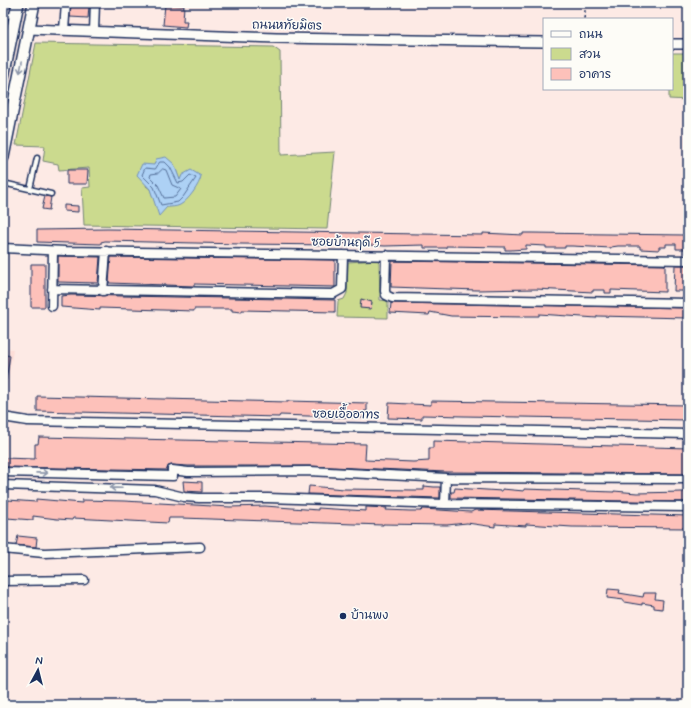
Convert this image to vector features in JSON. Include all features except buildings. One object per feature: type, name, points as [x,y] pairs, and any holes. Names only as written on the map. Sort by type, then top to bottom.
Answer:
[{"type":"main road","points":[[3,77],[18,3]]},
{"type":"main road","points":[[3,157],[34,3]]},
{"type":"main road","points":[[13,28],[29,29]]},
{"type":"street","points":[[64,30],[66,3]]},
{"type":"street","points":[[94,31],[95,3]]},
{"type":"street","name":"ถนนหทัยมิตร","points":[[29,29],[276,38],[543,42]]},
{"type":"street","points":[[673,44],[688,44]]},
{"type":"street","name":"ซอยบ้านฤดี 5","points":[[3,248],[53,251],[688,260]]},
{"type":"street","points":[[52,306],[53,251]]},
{"type":"street","points":[[103,291],[106,251]]},
{"type":"street","points":[[52,289],[334,294],[342,290],[343,255]]},
{"type":"street","points":[[386,255],[385,291],[386,295],[392,298],[688,303]]},
{"type":"street","name":"ซอยเอื้ออาทร","points":[[3,417],[36,421],[688,434]]},
{"type":"street","points":[[3,472],[154,474],[172,476],[172,470],[188,472],[309,471],[446,478],[688,479]]},
{"type":"street","points":[[72,473],[72,487]]},
{"type":"street","points":[[154,474],[157,478],[158,484],[154,490]]},
{"type":"street","points":[[445,504],[446,478]]},
{"type":"street","points":[[3,485],[154,490],[184,497],[199,498],[268,498],[445,504],[688,507]]},
{"type":"street","points":[[3,549],[44,553],[200,547]]},
{"type":"street","points":[[3,581],[84,580]]},
{"type":"lane","points":[[3,16],[16,14]]},
{"type":"lane","points":[[30,189],[36,158]]},
{"type":"lane","points":[[3,183],[51,194]]},
{"type":"path","points":[[584,18],[586,3]]},
{"type":"shaded area","points":[[3,348],[13,349],[7,390],[3,390]]},
{"type":"green space","points":[[36,43],[273,47],[280,52],[281,155],[335,152],[327,229],[84,225],[82,188],[90,187],[89,168],[59,170],[58,164],[43,161],[45,146],[16,145]],"holes":[[[174,164],[180,181],[192,190],[185,200],[178,205],[157,207],[150,189],[146,186],[154,165]]]},
{"type":"green space","points":[[673,53],[688,53],[688,100],[669,99],[669,90],[673,90]]},
{"type":"green space","points":[[377,260],[379,262],[380,300],[388,301],[388,318],[337,317],[338,301],[344,299],[347,293],[348,262]]},
{"type":"water","points":[[166,157],[174,164],[180,180],[182,175],[191,170],[201,176],[196,188],[187,200],[178,206],[167,207],[159,216],[150,189],[137,175],[142,164],[154,165],[156,159]]},
{"type":"place","name":"บ้านพง","points":[[343,616]]}]
